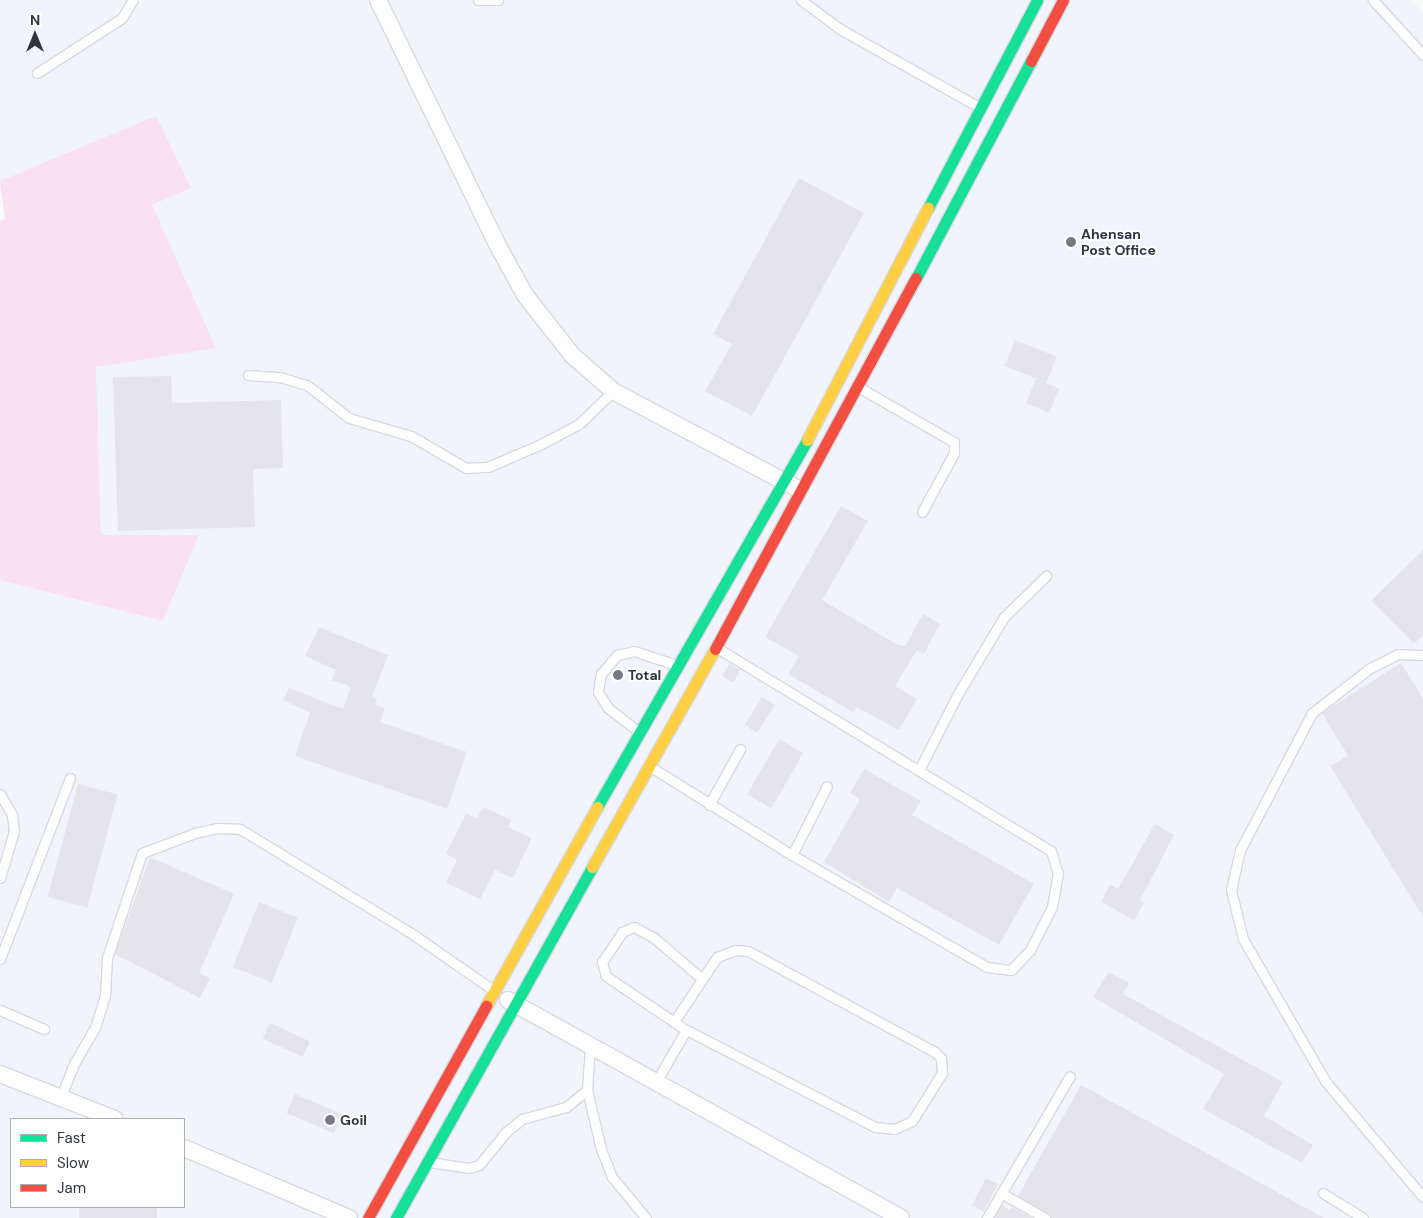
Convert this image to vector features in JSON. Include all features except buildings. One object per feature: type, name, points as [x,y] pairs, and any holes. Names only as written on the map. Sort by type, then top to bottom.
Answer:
[{"type":"main road","points":[[368,1218],[639,732],[785,482],[1036,0]]},
{"type":"main road","points":[[396,1218],[514,1004],[803,492],[1063,0]]},
{"type":"street","points":[[378,0],[525,295],[572,355],[613,391],[803,492]]},
{"type":"street","points":[[495,992],[590,1048],[656,1082],[901,1218]]},
{"type":"street","points":[[0,1074],[61,1096],[113,1118]]},
{"type":"street","points":[[185,1148],[349,1218]]},
{"type":"lane","points":[[37,74],[122,18],[133,0]]},
{"type":"lane","points":[[478,0],[498,0]]},
{"type":"lane","points":[[801,0],[840,29],[979,108]]},
{"type":"lane","points":[[1373,0],[1423,55]]},
{"type":"lane","points":[[248,375],[280,378],[307,385],[349,418],[411,436],[466,468],[488,466],[541,444],[579,424],[613,391]]},
{"type":"lane","points":[[858,386],[954,442],[954,453],[922,512]]},
{"type":"lane","points":[[919,770],[959,692],[1004,618],[1046,576]]},
{"type":"lane","points":[[649,765],[709,805],[792,855],[987,967],[1011,970],[1030,950],[1052,906],[1058,874],[1051,852],[715,647]]},
{"type":"lane","points":[[639,732],[603,700],[598,692],[601,674],[617,655],[634,651],[679,666]]},
{"type":"lane","points":[[1423,656],[1398,654],[1370,668],[1312,714],[1240,850],[1232,890],[1243,939],[1326,1082],[1423,1197]]},
{"type":"lane","points":[[709,805],[740,749]]},
{"type":"lane","points":[[0,959],[70,778]]},
{"type":"lane","points":[[792,855],[827,786]]},
{"type":"lane","points":[[0,794],[12,815],[14,831],[0,878]]},
{"type":"lane","points":[[61,1096],[68,1075],[95,1028],[105,996],[107,958],[142,853],[216,828],[240,829],[438,950],[495,992]]},
{"type":"lane","points":[[675,1020],[701,978],[717,957],[736,950],[748,952],[936,1052],[941,1058],[942,1073],[919,1116],[904,1126],[888,1130],[875,1127],[686,1030],[675,1020],[606,976],[602,962],[622,932],[634,927],[653,937],[701,978]]},
{"type":"lane","points":[[0,1010],[44,1029]]},
{"type":"lane","points":[[656,1082],[686,1030]]},
{"type":"lane","points":[[590,1048],[587,1090],[594,1127],[612,1176],[646,1218]]},
{"type":"lane","points":[[987,1218],[1070,1076]]},
{"type":"lane","points":[[427,1161],[469,1168],[479,1165],[506,1132],[522,1120],[566,1107],[587,1090]]},
{"type":"lane","points":[[1002,1193],[1045,1218]]},
{"type":"lane","points":[[1323,1193],[1363,1218]]},
{"type":"shaded area","points":[[0,0],[1411,0],[1423,12],[1423,1218],[0,1218],[0,580],[163,621],[199,535],[101,535],[96,367],[216,347],[151,204],[156,117],[0,181]]},
{"type":"shaded area","points":[[156,116],[191,188],[152,205],[216,348],[96,367],[101,535],[199,535],[163,621],[0,580],[0,221],[5,219],[0,181]]},
{"type":"traffic: fast","points":[[928,208],[1037,0]]},
{"type":"traffic: fast","points":[[916,278],[1031,61]]},
{"type":"traffic: fast","points":[[597,807],[807,440]]},
{"type":"traffic: fast","points":[[396,1218],[592,867]]},
{"type":"traffic: slow","points":[[807,440],[928,208]]},
{"type":"traffic: slow","points":[[592,867],[715,649]]},
{"type":"traffic: slow","points":[[486,1006],[597,807]]},
{"type":"traffic: jam","points":[[1031,61],[1063,0]]},
{"type":"traffic: jam","points":[[715,649],[916,278]]},
{"type":"traffic: jam","points":[[368,1218],[486,1006]]},
{"type":"place","name":"Ahensan Post Office","points":[[1071,242]]},
{"type":"place","name":"Total","points":[[618,675]]},
{"type":"place","name":"Goil","points":[[330,1120]]}]
